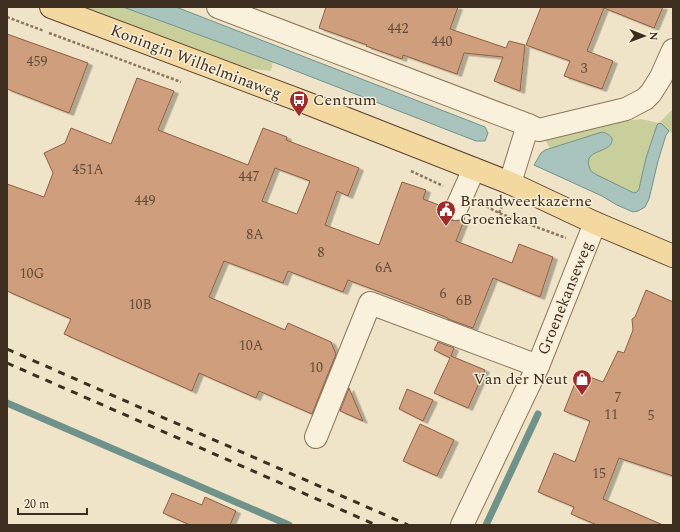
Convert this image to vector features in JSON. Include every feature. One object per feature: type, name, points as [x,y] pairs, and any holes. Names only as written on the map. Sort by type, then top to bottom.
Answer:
[{"type":"main road","name":"Koningin Wilhelminaweg","points":[[51,7],[312,105],[510,183],[595,223],[673,256]]},
{"type":"street","points":[[218,7],[539,130],[626,109],[645,99],[667,78],[673,50]]},
{"type":"street","points":[[510,183],[528,125]]},
{"type":"street","points":[[459,202],[474,169]]},
{"type":"street","name":"Groenekanseweg","points":[[462,525],[538,366],[595,223]]},
{"type":"street","points":[[316,437],[370,303],[538,366]]},
{"type":"path","name":"Koningin Wilhelminaweg","points":[[7,17],[182,82]]},
{"type":"path","points":[[406,168],[459,202],[499,213],[586,246]]},
{"type":"green space","points":[[84,7],[123,7],[273,62],[271,71],[246,68]]},
{"type":"green space","points":[[672,110],[673,134],[662,124],[657,125],[646,158],[639,189],[634,193],[592,172],[589,168],[588,161],[590,157],[607,147],[612,139],[602,132],[550,148],[545,140],[615,122],[641,119],[659,123]]},
{"type":"water","points":[[123,7],[176,7],[485,127],[488,133],[485,141],[476,141],[273,62]]},
{"type":"water","points":[[659,123],[669,131],[666,135],[658,161],[649,199],[645,207],[638,211],[633,212],[617,205],[602,196],[534,165],[541,153],[545,150],[602,132],[611,136],[612,143],[607,148],[590,157],[588,162],[590,169],[592,172],[634,193],[637,192],[646,158]]},
{"type":"building","points":[[326,7],[458,7],[450,29],[506,48],[509,41],[525,45],[520,91],[494,81],[503,57],[464,53],[457,74],[403,55],[402,59],[319,28]]},
{"type":"building","points":[[541,7],[663,7],[654,28],[604,8],[587,51],[613,61],[602,89],[564,76],[570,61],[526,45]]},
{"type":"building","points":[[7,34],[88,63],[69,113],[7,89]]},
{"type":"building","points":[[137,78],[174,91],[158,130],[248,165],[263,128],[287,137],[286,140],[359,168],[348,196],[337,191],[325,225],[379,245],[402,182],[426,190],[423,199],[444,207],[446,216],[451,220],[458,221],[465,218],[456,241],[512,263],[519,244],[553,257],[540,297],[493,278],[473,328],[348,280],[343,292],[288,271],[283,283],[224,261],[209,297],[285,330],[288,323],[331,342],[336,354],[312,414],[259,391],[256,398],[199,373],[192,391],[64,334],[71,319],[7,291],[7,184],[44,197],[53,173],[44,153],[65,143],[71,128],[111,144]],"holes":[[[275,168],[310,181],[297,214],[262,201]]]},
{"type":"building","points":[[646,290],[673,302],[673,476],[619,458],[603,499],[663,525],[597,525],[571,514],[574,507],[538,492],[554,453],[575,462],[590,421],[564,411],[579,373],[603,382],[618,351],[624,353],[633,330],[632,319],[635,317]]},
{"type":"building","points":[[438,342],[454,348],[451,356],[485,370],[468,408],[434,393],[450,358],[434,350]]},
{"type":"building","points":[[349,388],[363,421],[340,411]]},
{"type":"building","points":[[407,389],[433,400],[423,421],[399,409]]},
{"type":"building","points":[[420,424],[454,440],[437,476],[403,461]]},
{"type":"building","points":[[172,493],[202,505],[205,497],[236,511],[230,525],[190,525],[163,513]]},
{"type":"waterway","points":[[7,403],[289,525]]},
{"type":"waterway","points":[[486,525],[538,414]]},
{"type":"railway","points":[[7,349],[408,525]]},
{"type":"railway","points":[[7,363],[376,525]]},
{"type":"place","name":"Centrum","points":[[299,117]]},
{"type":"place","name":"Brandweerkazerne Groenekan","points":[[446,227]]},
{"type":"place","name":"Van der Neut","points":[[582,396]]}]
